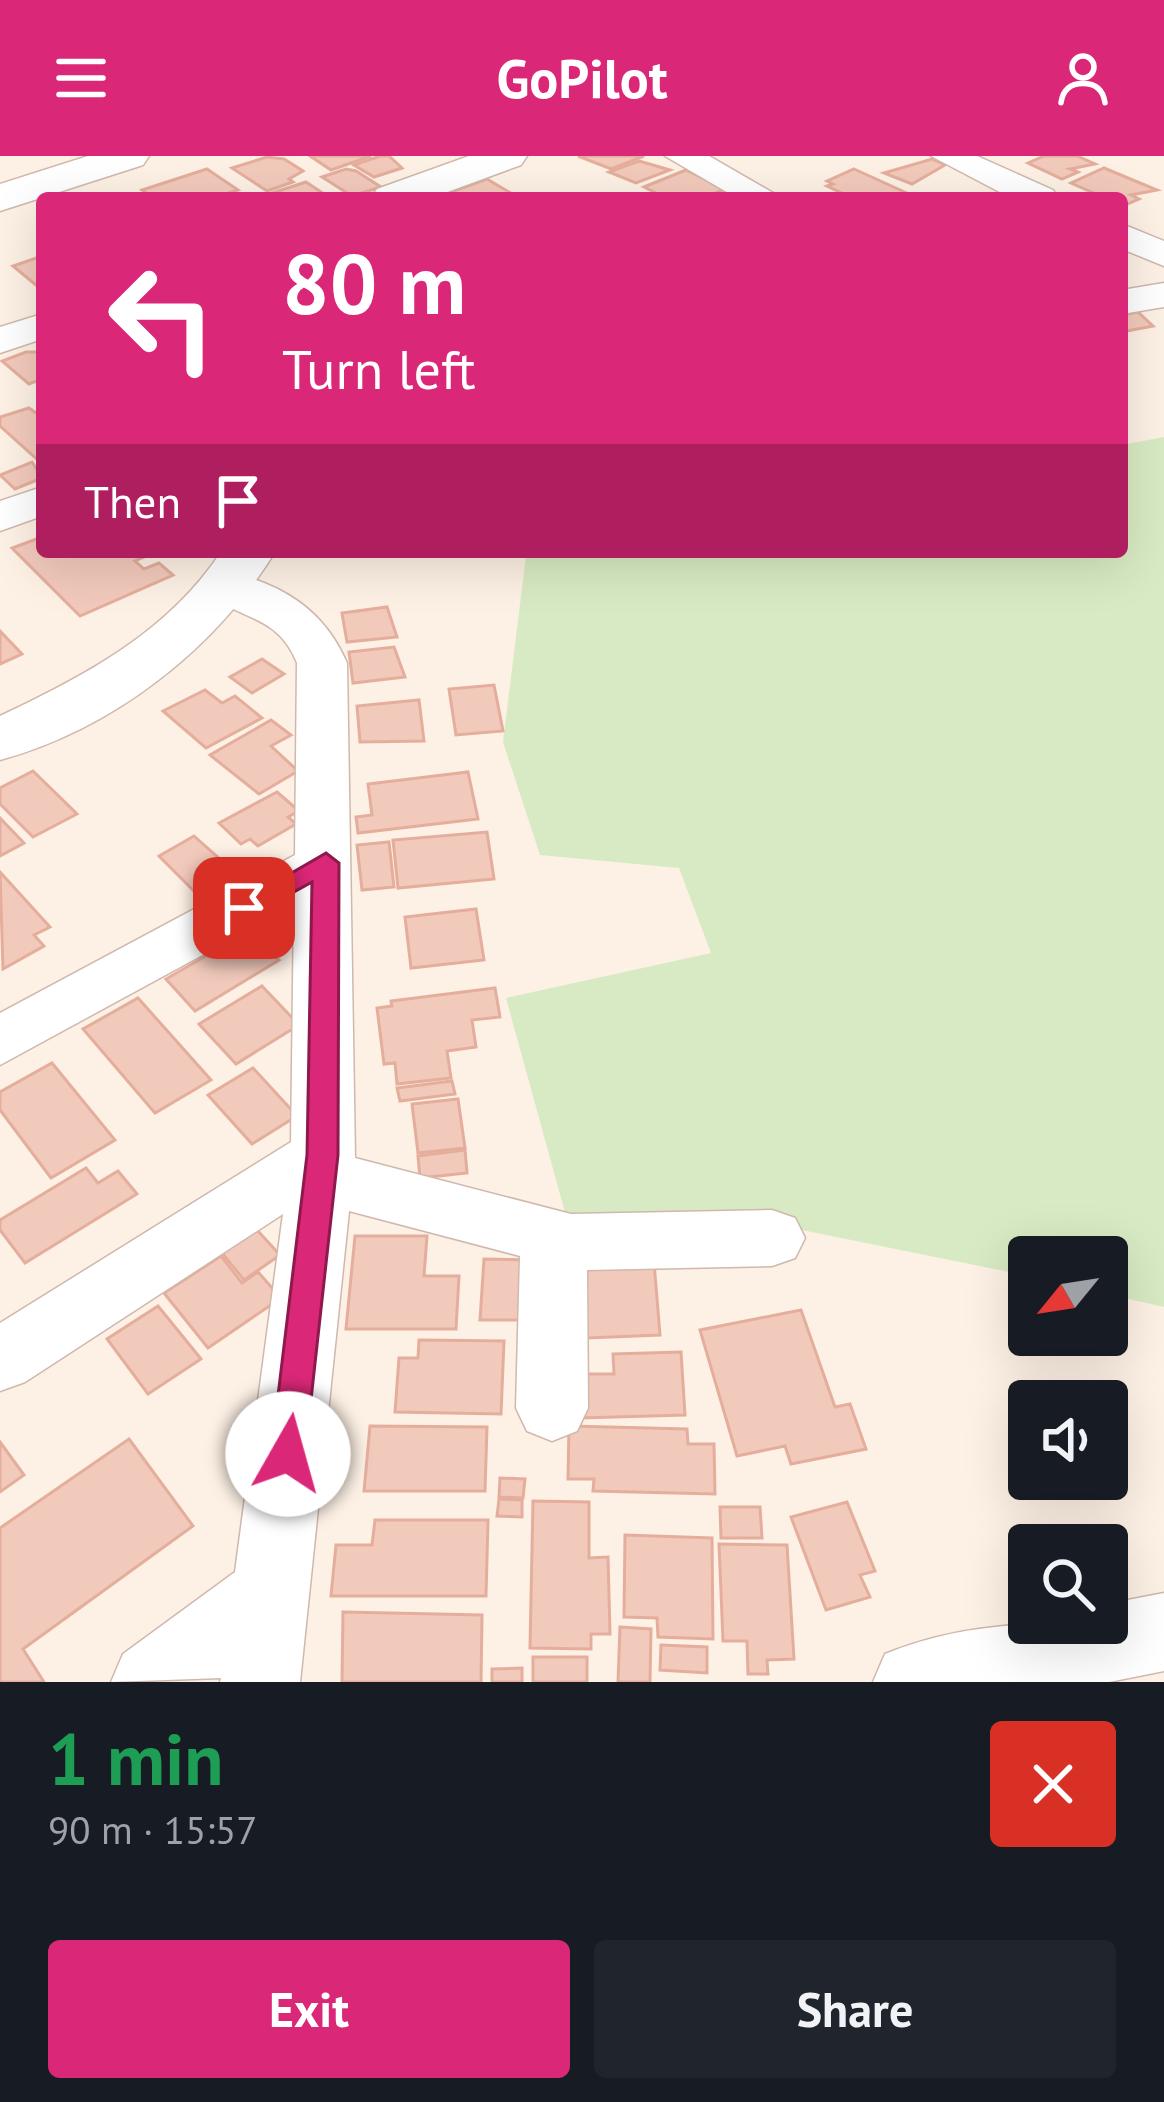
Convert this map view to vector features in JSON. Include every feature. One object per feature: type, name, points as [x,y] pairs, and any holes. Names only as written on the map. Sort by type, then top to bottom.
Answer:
[{"type":"street","points":[[36,192],[129,156]]},
{"type":"street","points":[[408,192],[507,156]]},
{"type":"street","points":[[682,156],[752,192]]},
{"type":"street","points":[[948,156],[1027,192]]},
{"type":"street","points":[[0,157],[31,194]]},
{"type":"street","points":[[1128,239],[1164,255]]},
{"type":"street","points":[[1128,301],[1164,295]]},
{"type":"street","points":[[0,341],[36,328]]},
{"type":"street","points":[[0,517],[36,502]]},
{"type":"street","points":[[0,740],[99,693],[171,645],[238,569],[299,620],[314,637],[322,663],[326,863],[321,1168],[260,1682]]},
{"type":"street","points":[[0,1041],[326,863]]},
{"type":"street","points":[[321,1168],[554,1238],[772,1238]]},
{"type":"street","points":[[0,1360],[321,1168]]},
{"type":"street","points":[[552,1408],[554,1238]]},
{"type":"street","points":[[151,1682],[272,1592]]},
{"type":"street","points":[[913,1682],[1164,1632]]},
{"type":"green space","points":[[1164,437],[1164,1307],[1128,1299],[1128,1236],[1008,1236],[1008,1272],[777,1225],[566,1216],[506,998],[711,953],[679,868],[540,855],[503,742],[526,558],[1128,558],[1128,444]]},
{"type":"building","points":[[310,156],[371,156],[331,170]]},
{"type":"building","points":[[389,156],[402,168],[374,177],[354,165]]},
{"type":"building","points":[[578,156],[644,156],[611,169]]},
{"type":"building","points":[[1044,156],[1077,156],[1095,164],[1070,169],[1078,172],[1062,179],[1028,163]]},
{"type":"building","points":[[267,157],[284,159],[303,171],[289,179],[293,182],[267,191],[232,168]]},
{"type":"building","points":[[932,159],[945,165],[912,184],[884,173]]},
{"type":"building","points":[[639,161],[670,170],[636,183],[609,172]]},
{"type":"building","points":[[1104,168],[1157,190],[1131,195],[1139,199],[1128,204],[1128,192],[1091,192],[1071,183]]},
{"type":"building","points":[[207,169],[238,190],[145,192]]},
{"type":"building","points":[[346,169],[381,187],[346,192],[322,177]]},
{"type":"building","points":[[854,169],[905,192],[840,192],[827,186],[833,184],[827,181]]},
{"type":"building","points":[[686,170],[725,189],[654,192],[644,187]]},
{"type":"building","points":[[487,179],[509,192],[451,192]]},
{"type":"building","points":[[306,182],[321,192],[275,192]]},
{"type":"building","points":[[36,258],[36,285],[13,266]]},
{"type":"building","points":[[1138,312],[1153,326],[1128,331],[1128,314]]},
{"type":"building","points":[[36,352],[36,381],[29,384],[2,361]]},
{"type":"building","points":[[29,408],[36,413],[36,458],[0,426],[0,417]]},
{"type":"building","points":[[32,462],[36,468],[36,480],[15,489],[0,475]]},
{"type":"building","points":[[36,539],[36,558],[142,558],[135,561],[144,569],[159,563],[173,575],[80,616],[12,548]]},
{"type":"building","points":[[387,607],[397,637],[347,642],[342,613]]},
{"type":"building","points":[[0,631],[22,654],[0,664]]},
{"type":"building","points":[[394,647],[405,677],[353,683],[349,652]]},
{"type":"building","points":[[262,659],[284,674],[252,693],[230,677]]},
{"type":"building","points":[[494,685],[503,731],[456,735],[449,689]]},
{"type":"building","points":[[205,690],[222,703],[235,696],[262,718],[206,748],[163,711]]},
{"type":"building","points":[[419,700],[424,741],[360,742],[357,706]]},
{"type":"building","points":[[271,720],[291,735],[271,746],[298,771],[259,794],[210,755]]},
{"type":"building","points":[[33,771],[77,814],[33,837],[0,804],[0,788]]},
{"type":"building","points":[[468,772],[478,819],[358,833],[356,817],[372,815],[368,784]]},
{"type":"building","points":[[277,792],[299,811],[288,817],[296,824],[258,846],[250,839],[241,844],[219,823]]},
{"type":"building","points":[[0,818],[24,843],[0,856]]},
{"type":"building","points":[[487,832],[494,879],[398,888],[393,840]]},
{"type":"building","points":[[194,836],[230,868],[193,890],[159,856]]},
{"type":"building","points":[[389,842],[394,887],[362,890],[357,845]]},
{"type":"building","points":[[0,872],[50,927],[34,935],[44,946],[3,969]]},
{"type":"building","points":[[476,909],[484,960],[411,968],[405,917]]},
{"type":"building","points":[[244,934],[279,960],[195,1011],[166,979]]},
{"type":"building","points":[[262,986],[299,1025],[236,1064],[199,1024]]},
{"type":"building","points":[[495,988],[500,1017],[472,1020],[476,1047],[447,1051],[451,1078],[397,1084],[395,1063],[384,1064],[377,1008],[392,1006],[391,1001]]},
{"type":"building","points":[[138,998],[211,1080],[155,1113],[83,1029]]},
{"type":"building","points":[[52,1063],[115,1140],[51,1178],[0,1110],[0,1092]]},
{"type":"building","points":[[253,1068],[297,1116],[252,1144],[208,1095]]},
{"type":"building","points":[[452,1081],[455,1094],[400,1101],[397,1088]]},
{"type":"building","points":[[458,1099],[465,1148],[418,1153],[412,1104]]},
{"type":"building","points":[[465,1150],[467,1173],[420,1178],[418,1156]]},
{"type":"building","points":[[86,1168],[98,1183],[118,1171],[137,1194],[25,1263],[0,1230],[0,1220]]},
{"type":"building","points":[[257,1230],[280,1255],[244,1280],[222,1253]]},
{"type":"building","points":[[355,1236],[427,1236],[424,1276],[459,1276],[456,1329],[346,1329]]},
{"type":"building","points":[[221,1256],[242,1283],[258,1272],[281,1298],[208,1348],[164,1293]]},
{"type":"building","points":[[484,1259],[535,1260],[534,1320],[480,1320]]},
{"type":"building","points":[[654,1262],[660,1335],[587,1338],[583,1265]]},
{"type":"building","points":[[158,1306],[201,1359],[148,1394],[107,1339]]},
{"type":"building","points":[[801,1310],[835,1407],[850,1404],[866,1449],[791,1464],[785,1446],[737,1456],[700,1330]]},
{"type":"building","points":[[419,1340],[504,1341],[501,1414],[395,1412],[399,1358],[418,1358]]},
{"type":"building","points":[[681,1352],[685,1415],[580,1418],[578,1374],[614,1374],[613,1354]]},
{"type":"building","points":[[370,1426],[487,1427],[485,1491],[364,1491]]},
{"type":"building","points":[[569,1426],[687,1429],[688,1444],[714,1444],[715,1494],[593,1491],[594,1479],[568,1479]]},
{"type":"building","points":[[129,1439],[193,1526],[23,1649],[44,1682],[0,1682],[0,1528]]},
{"type":"building","points":[[0,1442],[24,1475],[0,1492]]},
{"type":"building","points":[[500,1478],[525,1479],[523,1498],[499,1497]]},
{"type":"building","points":[[499,1499],[522,1500],[522,1517],[497,1516]]},
{"type":"building","points":[[533,1501],[589,1502],[589,1558],[608,1557],[610,1634],[591,1634],[591,1649],[530,1648]]},
{"type":"building","points":[[847,1502],[875,1571],[860,1575],[870,1597],[826,1610],[791,1517]]},
{"type":"building","points":[[720,1507],[760,1507],[762,1538],[721,1538]]},
{"type":"building","points":[[375,1520],[488,1520],[486,1596],[331,1596],[336,1545],[372,1545]]},
{"type":"building","points":[[625,1535],[712,1538],[713,1639],[658,1637],[657,1618],[624,1617]]},
{"type":"building","points":[[719,1544],[787,1545],[794,1659],[767,1660],[768,1674],[748,1674],[747,1641],[723,1641]]},
{"type":"building","points":[[343,1612],[482,1615],[481,1682],[342,1682]]},
{"type":"building","points":[[620,1627],[651,1629],[650,1682],[618,1682]]},
{"type":"building","points":[[661,1645],[707,1647],[707,1673],[660,1670]]},
{"type":"building","points":[[533,1657],[587,1657],[587,1682],[533,1682]]},
{"type":"building","points":[[522,1668],[522,1682],[492,1682],[492,1669]]},
{"type":"route","points":[[244,908],[326,863],[322,1155],[288,1454]]}]
